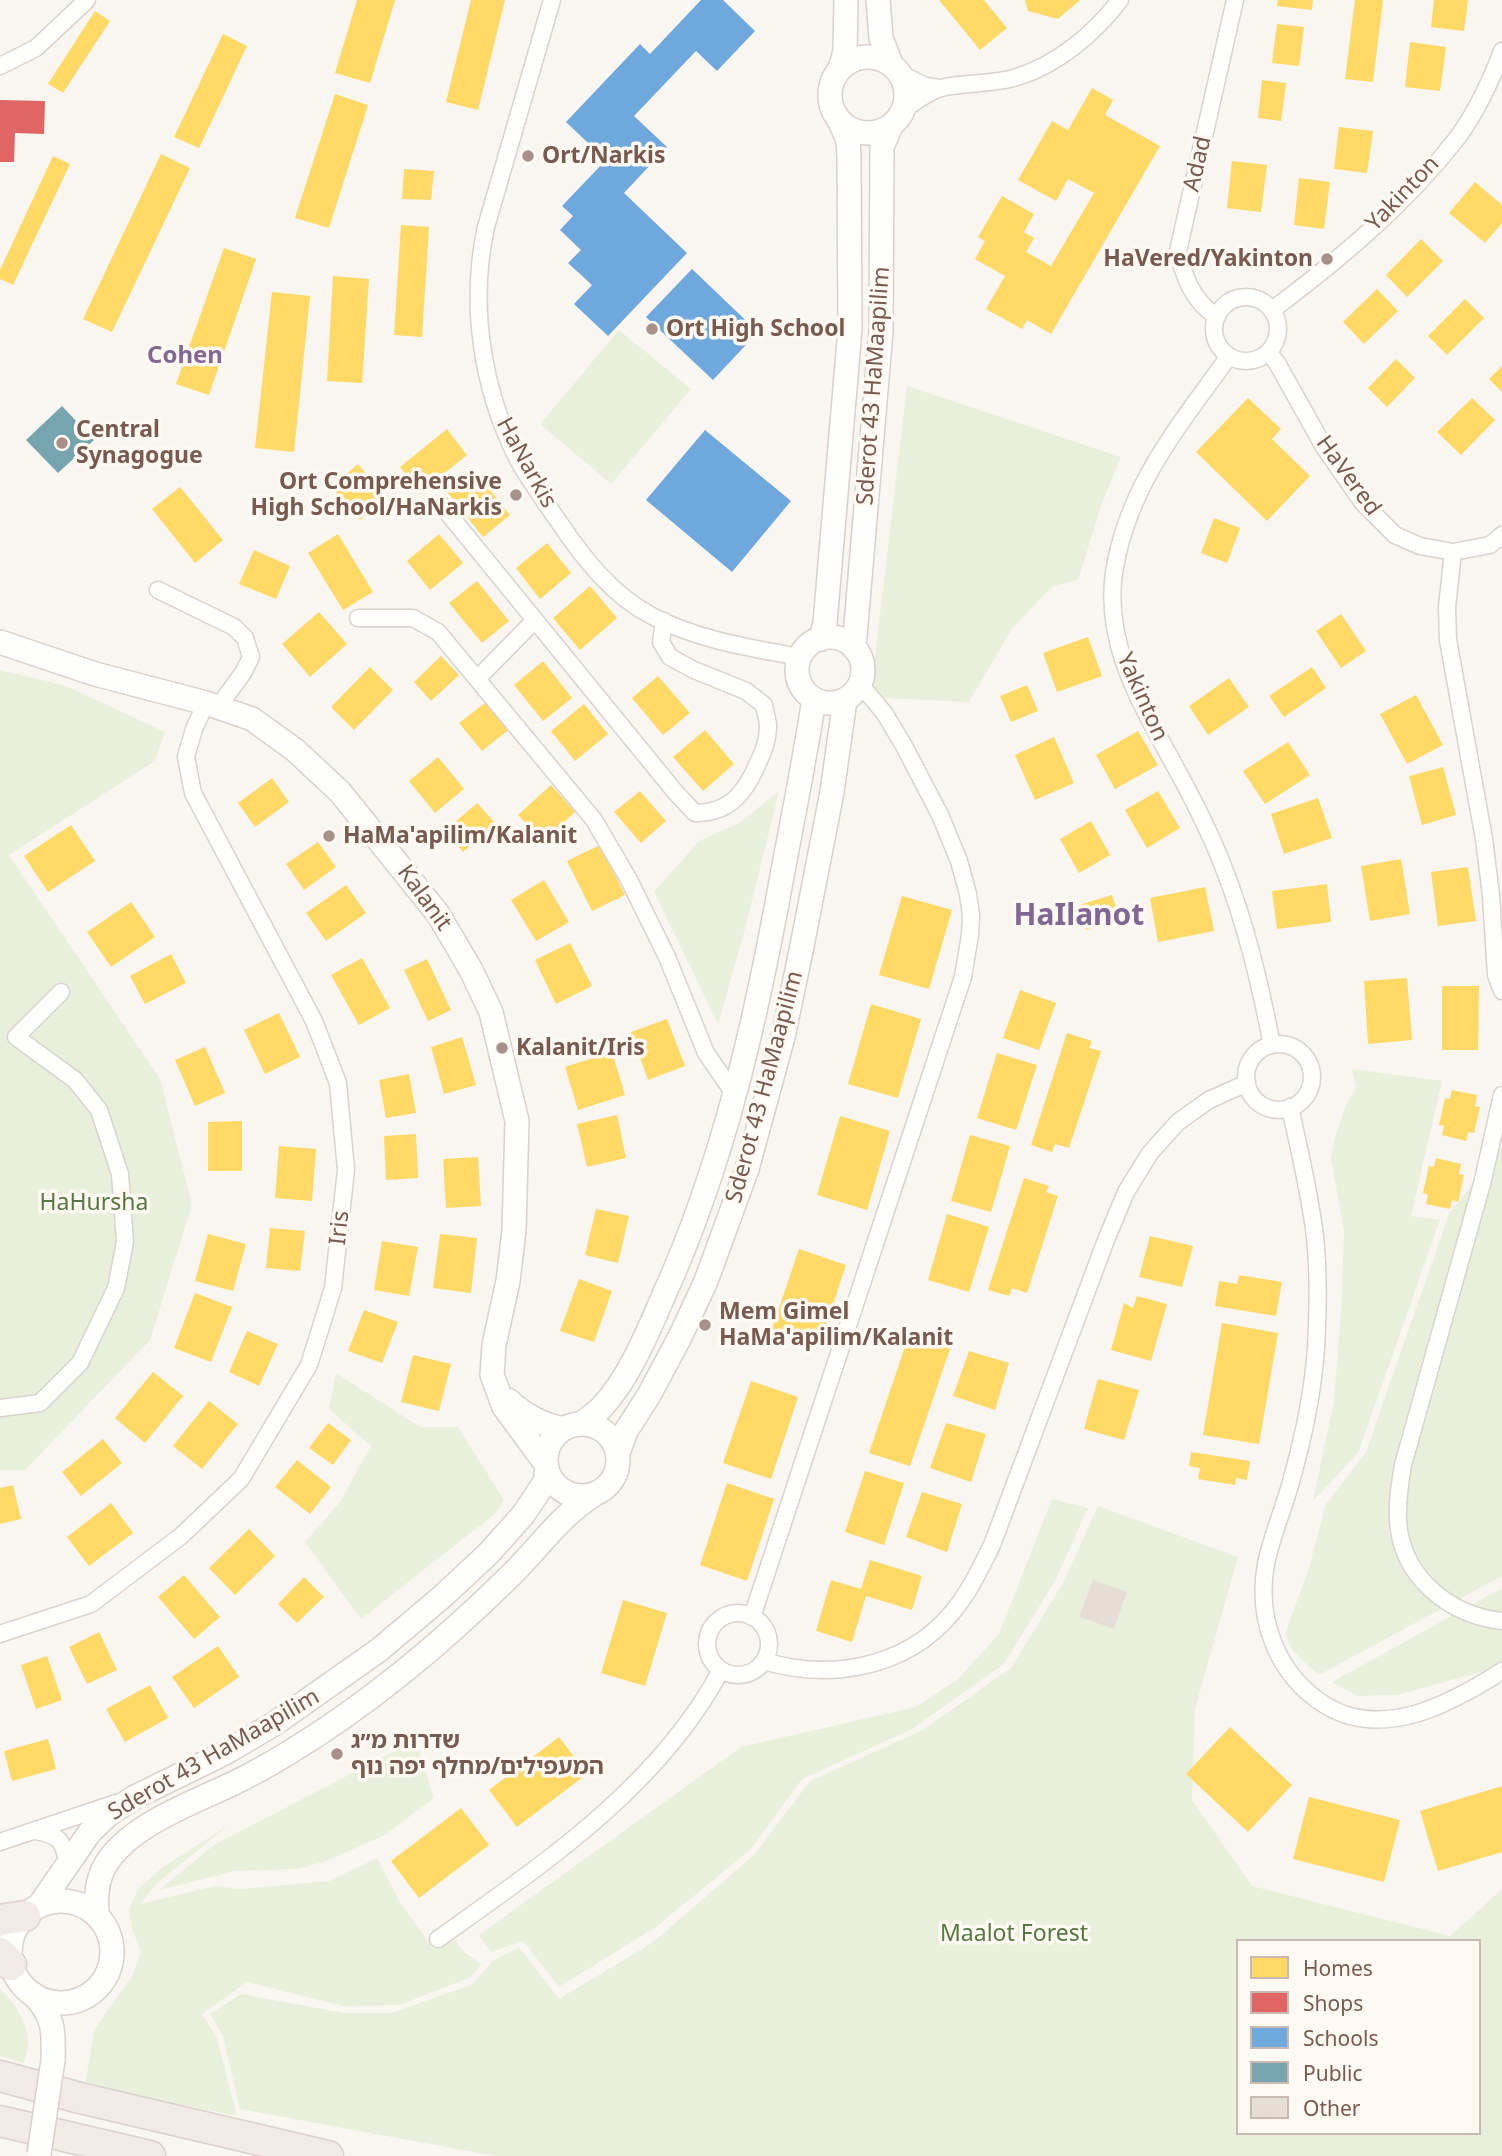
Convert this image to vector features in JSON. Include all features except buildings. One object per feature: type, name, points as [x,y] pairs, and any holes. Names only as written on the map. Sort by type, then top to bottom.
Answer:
[{"type":"highway","points":[[0,2076],[80,2098],[328,2156]]},
{"type":"highway","points":[[0,2121],[150,2156]]},
{"type":"main road","points":[[846,0],[846,41],[839,69],[830,89],[833,110],[847,127],[869,133],[897,118],[907,98],[906,86],[881,38],[878,0]]},
{"type":"main road","points":[[839,69],[848,62],[870,56],[896,69]]},
{"type":"main road","name":"Sderot 43 HaMaapilim","points":[[854,648],[881,331],[882,147],[897,118]]},
{"type":"main road","name":"Sderot 43 HaMaapilim","points":[[821,639],[825,623],[850,329],[849,157],[848,140],[839,120]]},
{"type":"main road","points":[[821,639],[839,639],[854,648],[862,665],[852,692],[827,703],[814,699],[803,689],[797,671],[800,657],[808,646],[821,639]]},
{"type":"main road","name":"Kalanit","points":[[0,642],[95,674],[212,705],[252,719],[295,750],[340,792],[438,914],[471,970],[491,1012],[517,1121],[514,1231],[508,1281],[494,1345],[492,1375],[504,1407],[546,1466]]},
{"type":"main road","name":"Sderot 43 HaMaapilim","points":[[618,1453],[626,1431],[649,1395],[696,1303],[747,1169],[783,1037],[802,951],[852,692]]},
{"type":"main road","name":"Sderot 43 HaMaapilim","points":[[573,1427],[601,1408],[614,1391],[652,1323],[698,1212],[735,1095],[770,945],[801,786],[814,699]]},
{"type":"main road","points":[[496,1387],[523,1413],[540,1422],[600,1429],[615,1443],[618,1453],[616,1474],[602,1491],[592,1496],[580,1497],[558,1488],[546,1466],[550,1444],[573,1427]]},
{"type":"main road","name":"Sderot 43 HaMaapilim","points":[[21,1914],[68,1864],[90,1832],[109,1814],[135,1797],[223,1754],[274,1724],[379,1650],[443,1597],[502,1539],[539,1494],[545,1482],[546,1466]]},
{"type":"main road","name":"Sderot 43 HaMaapilim","points":[[97,1915],[96,1893],[102,1873],[114,1853],[129,1839],[151,1824],[237,1782],[291,1751],[379,1689],[464,1620],[510,1577],[566,1514],[592,1496]]},
{"type":"main road","points":[[53,2051],[69,2014],[99,1986],[107,1973],[111,1942],[97,1915],[84,1906],[69,1901],[54,1901],[21,1914],[6,1959],[23,1987],[46,2000],[60,2003],[87,1996]]},
{"type":"main road","points":[[33,1994],[48,2012],[52,2024],[53,2051],[39,2155]]},
{"type":"street","points":[[0,66],[36,48],[87,0]]},
{"type":"street","name":"HaNarkis","points":[[552,0],[480,256],[480,312],[488,381],[498,414],[519,461],[580,554],[617,591],[650,615],[721,642],[800,657]]},
{"type":"street","points":[[897,118],[926,94],[940,89],[1016,78],[1045,65],[1096,28],[1120,0]]},
{"type":"street","name":"Adad","points":[[1217,317],[1207,311],[1185,280],[1178,251],[1235,0]]},
{"type":"street","name":"Yakinton","points":[[1272,310],[1323,272],[1391,210],[1459,136],[1493,74],[1502,51]]},
{"type":"street","points":[[896,69],[925,86],[940,89]]},
{"type":"street","points":[[1242,297],[1259,300],[1272,310],[1278,324],[1278,332],[1268,352],[1253,360],[1237,359],[1229,356],[1217,343],[1217,317],[1227,303],[1242,297]]},
{"type":"street","name":"HaVered","points":[[1268,352],[1277,363],[1324,447],[1363,503],[1395,535],[1420,546],[1453,552],[1490,545],[1502,536]]},
{"type":"street","name":"Yakinton","points":[[1229,356],[1163,447],[1140,486],[1117,558],[1112,606],[1118,645],[1135,691],[1201,816],[1223,867],[1244,927],[1272,1045]]},
{"type":"street","points":[[442,506],[676,793],[695,813],[710,813],[730,804],[749,785],[762,754],[768,727],[764,705],[746,691],[670,657],[661,642],[664,621]]},
{"type":"street","points":[[1453,552],[1447,607],[1448,640],[1486,848],[1496,975],[1502,991]]},
{"type":"street","name":"Iris","points":[[0,1634],[91,1604],[181,1536],[241,1479],[309,1365],[333,1288],[346,1170],[338,1083],[314,1021],[193,793],[186,757],[194,729],[212,705],[243,673],[251,657],[245,638],[234,627],[158,590]]},
{"type":"street","points":[[358,618],[413,618],[438,632],[594,820],[628,878],[667,957],[706,1053],[735,1095]]},
{"type":"street","points":[[477,678],[535,620]]},
{"type":"street","points":[[752,1617],[963,977],[970,935],[968,894],[959,861],[940,815],[885,713],[852,692]]},
{"type":"street","points":[[0,1408],[40,1403],[80,1363],[116,1288],[125,1242],[120,1174],[99,1110],[75,1080],[16,1037],[61,992]]},
{"type":"street","points":[[1282,1044],[1297,1049],[1311,1070],[1311,1085],[1306,1094],[1290,1107],[1266,1107],[1253,1097],[1247,1083],[1247,1068],[1251,1059],[1262,1048],[1272,1045],[1282,1044]]},
{"type":"street","points":[[764,1661],[785,1667],[831,1670],[880,1662],[904,1652],[928,1636],[951,1614],[972,1584],[992,1545],[1111,1227],[1138,1171],[1164,1137],[1185,1116],[1209,1100],[1247,1083]]},
{"type":"street","points":[[1501,1104],[1483,1180],[1403,1465],[1398,1495],[1398,1522],[1402,1545],[1422,1582],[1436,1595],[1471,1614],[1502,1621]]},
{"type":"street","points":[[1290,1107],[1315,1237],[1318,1313],[1316,1351],[1306,1421],[1266,1564],[1264,1597],[1268,1628],[1277,1655],[1292,1678],[1311,1696],[1333,1710],[1358,1718],[1384,1720],[1412,1716],[1434,1707],[1502,1671]]},
{"type":"street","points":[[741,1613],[752,1617],[767,1633],[769,1647],[764,1661],[744,1674],[735,1675],[721,1670],[714,1664],[708,1650],[710,1630],[718,1620],[727,1615],[741,1613]]},
{"type":"street","points":[[438,1939],[543,1864],[615,1802],[678,1734],[710,1692],[721,1670]]},
{"type":"street","points":[[0,1842],[135,1797]]},
{"type":"street","points":[[35,1831],[56,1837],[64,1846],[68,1864]]},
{"type":"green space","points":[[619,330],[691,389],[611,484],[540,424]]},
{"type":"green space","points":[[907,386],[1121,457],[1102,503],[1078,580],[1053,586],[1013,627],[969,702],[885,698],[869,708]]},
{"type":"green space","name":"HaHursha","points":[[0,670],[66,686],[165,732],[155,761],[9,855],[160,1079],[192,1205],[150,1340],[25,1470],[0,1470]]},
{"type":"green space","points":[[779,791],[718,1024],[654,892],[699,841],[739,823]]},
{"type":"green space","points":[[1352,1069],[1442,1081],[1411,1216],[1440,1220],[1358,1453],[1313,1501],[1334,1401],[1341,1313],[1344,1232],[1331,1159],[1346,1105],[1356,1087]]},
{"type":"green space","points":[[1502,1146],[1502,1576],[1319,1675],[1292,1650],[1285,1634],[1309,1568],[1326,1504],[1366,1452],[1449,1214]]},
{"type":"green space","points":[[336,1373],[420,1427],[458,1427],[504,1500],[496,1513],[361,1619],[305,1542],[340,1502],[371,1446],[329,1409]]},
{"type":"green space","points":[[1052,1499],[1088,1508],[1056,1579],[1004,1664],[912,1729],[802,1779],[750,1850],[656,1927],[559,1987],[523,1941],[491,1952],[479,1935],[741,1747],[916,1707],[958,1679],[999,1634]]},
{"type":"green space","name":"Maalot Forest","points":[[1098,1506],[1238,1557],[1195,1709],[1192,1800],[1252,1886],[1450,1936],[1502,1889],[1502,2156],[495,2156],[240,2109],[223,2036],[210,2014],[241,1994],[344,2013],[391,2013],[471,1985],[493,1961],[519,1947],[559,1999],[652,1943],[754,1855],[810,1781],[921,1731],[1011,1668],[1063,1583]]},
{"type":"green space","points":[[1502,1588],[1502,1666],[1397,1695],[1358,1696],[1332,1682]]},
{"type":"green space","points":[[416,1740],[434,1798],[385,1835],[326,1861],[298,1869],[235,1871],[159,1890],[214,1845]]},
{"type":"green space","points":[[229,1825],[156,1884],[140,1904],[215,1886],[239,1889],[330,1881],[377,1858],[400,1902],[433,1949],[455,1940],[464,1952],[481,1964],[471,1977],[399,2005],[343,2006],[247,1982],[202,2014],[217,2038],[237,2116],[85,2085],[94,2030],[132,1976],[141,1952],[132,1929],[129,1910],[138,1889],[163,1867]]},
{"type":"green space","points":[[0,1989],[10,1999],[25,2026],[28,2043],[24,2063],[0,2056]]},
{"type":"place","name":"Ort/Narkis","points":[[528,156]]},
{"type":"place","name":"HaVered/Yakinton","points":[[1327,259]]},
{"type":"place","name":"Ort High School","points":[[652,329]]},
{"type":"place","name":"Central Synagogue","points":[[62,443]]},
{"type":"place","name":"Ort Comprehensive High School/HaNarkis","points":[[516,495]]},
{"type":"place","name":"HaMa'apilim/Kalanit","points":[[329,836]]},
{"type":"place","name":"Kalanit/Iris","points":[[502,1048]]},
{"type":"place","name":"Mem Gimel HaMa'apilim/Kalanit","points":[[705,1325]]},
{"type":"place","name":"שדרות מ״ג המעפילים/מחלף יפה נוף","points":[[337,1754]]},
{"type":"district","name":"Cohen","points":[[185,356]]},
{"type":"district","name":"HaIlanot","points":[[1079,916]]}]
